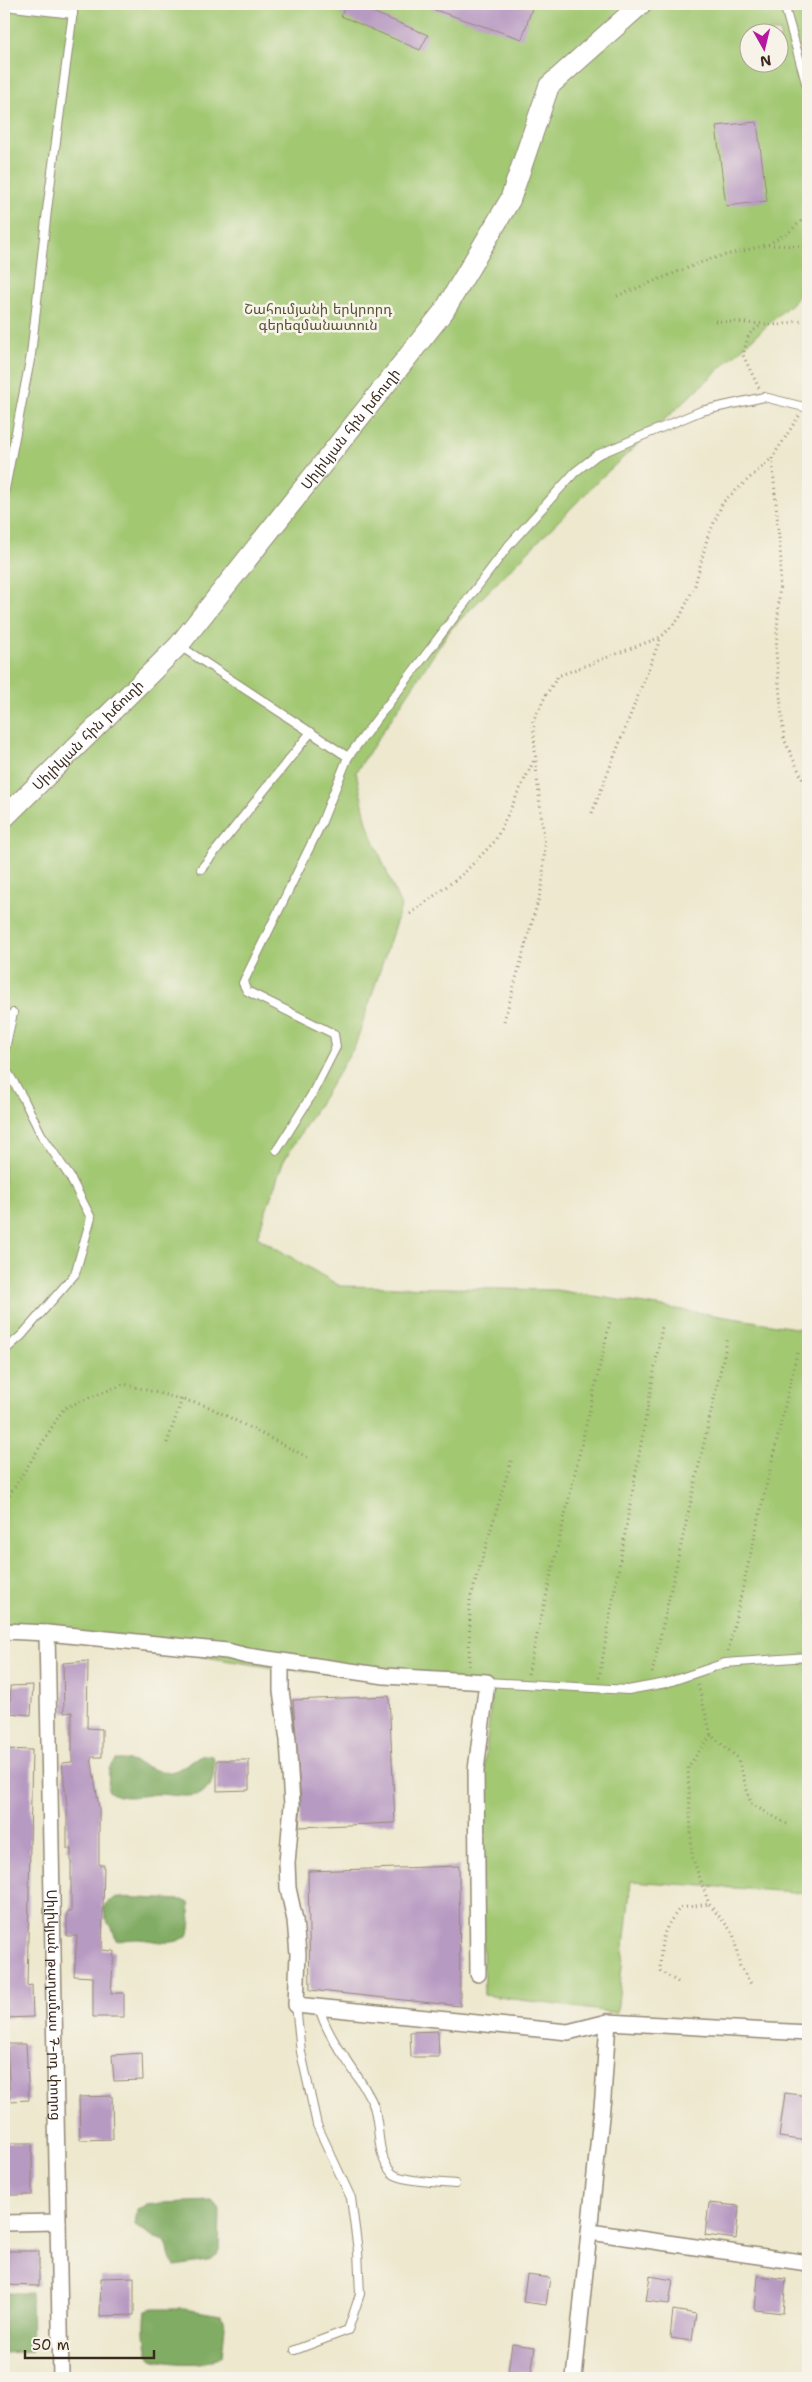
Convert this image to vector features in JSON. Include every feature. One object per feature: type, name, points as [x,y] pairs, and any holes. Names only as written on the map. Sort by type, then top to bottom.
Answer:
[{"type":"street","name":"Սիլիկյան հին խճուղի","points":[[4,818],[179,644],[444,311],[510,200],[549,86],[641,4]]},
{"type":"street","points":[[4,1631],[48,1633],[227,1650],[281,1661],[385,1676],[487,1682],[476,1770],[478,1974]]},
{"type":"street","name":"Սիլիկյան թաղամաս 7-րդ փողոց","points":[[48,1633],[61,2378]]},
{"type":"street","points":[[281,1661],[281,1691],[288,1740],[292,1805],[288,1833],[287,1871],[297,1946],[296,2004],[568,2032],[608,2022],[808,2033]]},
{"type":"street","points":[[574,2378],[604,2097],[608,2022]]},
{"type":"street","points":[[4,2223],[58,2222]]},
{"type":"street","points":[[590,2232],[808,2263]]},
{"type":"lane","points":[[4,494],[31,355],[47,210],[74,4]]},
{"type":"lane","points":[[784,4],[808,90]]},
{"type":"lane","points":[[4,6],[73,14]]},
{"type":"lane","points":[[277,1150],[311,1096],[336,1047],[334,1034],[247,991],[243,983],[321,824],[348,757],[509,545],[574,472],[597,454],[701,411],[764,397],[806,408]]},
{"type":"lane","points":[[179,644],[348,757]]},
{"type":"lane","points":[[201,869],[311,732]]},
{"type":"lane","points":[[4,1053],[12,1014]]},
{"type":"lane","points":[[4,1066],[41,1134],[70,1177],[91,1218],[74,1274],[22,1335],[4,1350]]},
{"type":"lane","points":[[487,1682],[628,1690],[695,1674],[725,1663],[808,1657]]},
{"type":"lane","points":[[295,2350],[348,2330],[360,2294],[358,2251],[351,2198],[317,2125],[301,2052],[296,2004]]},
{"type":"lane","points":[[319,2007],[323,2023],[374,2105],[380,2144],[391,2172],[398,2178],[455,2184]]},
{"type":"path","points":[[767,245],[789,232],[808,215]]},
{"type":"path","points":[[617,296],[710,259],[767,245],[800,246],[808,249]]},
{"type":"path","points":[[715,321],[779,325],[808,319]]},
{"type":"path","points":[[762,324],[749,334],[743,355],[764,397]]},
{"type":"path","points":[[592,813],[661,637],[679,619],[695,585],[707,539],[723,502],[772,458],[806,408]]},
{"type":"path","points":[[772,458],[781,561],[776,652],[784,739],[808,791]]},
{"type":"path","points":[[504,1021],[542,887],[545,846],[533,721],[558,676],[661,637]]},
{"type":"path","points":[[410,914],[463,874],[495,841],[536,757]]},
{"type":"path","points":[[526,1684],[610,1322]]},
{"type":"path","points":[[597,1688],[662,1327]]},
{"type":"path","points":[[649,1686],[728,1337]]},
{"type":"path","points":[[725,1663],[798,1349]]},
{"type":"path","points":[[4,1504],[64,1408],[124,1384],[206,1406],[309,1458]]},
{"type":"path","points":[[167,1443],[182,1399]]},
{"type":"path","points":[[469,1681],[470,1600],[512,1458]]},
{"type":"path","points":[[695,1674],[711,1735],[738,1758],[751,1804],[789,1825]]},
{"type":"path","points":[[711,1735],[688,1766],[692,1856],[709,1904],[733,1933],[740,1966],[751,1984]]},
{"type":"path","points":[[678,1982],[660,1971],[660,1949],[666,1926],[680,1908],[709,1904]]},
{"type":"green space","name":"Շահումյանի երկրորդ գերեզմանատուն","points":[[4,4],[808,4],[808,288],[603,476],[450,630],[356,772],[367,823],[401,907],[355,1046],[283,1162],[257,1237],[340,1286],[556,1290],[808,1330],[808,1893],[631,1881],[617,2013],[484,1995],[480,1809],[492,1690],[268,1667],[4,1625]]},
{"type":"green space","points":[[207,1755],[213,1756],[213,1776],[210,1785],[205,1791],[198,1794],[182,1796],[157,1794],[125,1797],[113,1794],[108,1790],[109,1769],[116,1760],[129,1761],[158,1771],[171,1772],[196,1758]]},
{"type":"green space","points":[[117,1897],[183,1900],[189,1903],[191,1921],[189,1934],[183,1939],[170,1942],[136,1939],[116,1940],[112,1927],[105,1920],[104,1908],[108,1902]]},
{"type":"green space","points":[[212,2201],[220,2210],[219,2250],[217,2255],[207,2261],[175,2266],[165,2241],[155,2238],[135,2225],[137,2209],[147,2205]]},
{"type":"green space","points":[[4,2293],[31,2293],[32,2351],[4,2353]]},
{"type":"green space","points":[[154,2309],[185,2309],[221,2315],[225,2326],[222,2356],[207,2362],[188,2364],[152,2359],[147,2350],[145,2322],[146,2311]]},
{"type":"building","points":[[346,4],[353,4],[428,35],[420,50],[341,16]]},
{"type":"building","points":[[424,4],[514,4],[532,8],[522,39],[423,6]]},
{"type":"building","points":[[757,122],[767,201],[726,206],[716,126]]},
{"type":"building","points":[[88,1661],[87,1728],[102,1729],[102,1757],[91,1757],[99,1808],[99,1865],[104,1865],[102,1950],[114,1951],[111,1993],[124,1993],[124,2017],[93,2017],[93,1977],[74,1976],[77,1936],[67,1936],[67,1912],[71,1912],[71,1849],[67,1849],[67,1805],[62,1763],[72,1762],[72,1712],[64,1713],[63,1663]]},
{"type":"building","points":[[33,1685],[31,1715],[10,1713],[10,1686]]},
{"type":"building","points":[[389,1696],[395,1823],[299,1827],[301,1804],[293,1700]]},
{"type":"building","points":[[6,1749],[32,1750],[27,1986],[32,1985],[33,2017],[4,2018]]},
{"type":"building","points":[[217,1760],[249,1760],[249,1790],[217,1791]]},
{"type":"building","points":[[459,1866],[460,2006],[310,1990],[308,1871]]},
{"type":"building","points":[[438,2031],[439,2057],[411,2057],[410,2032]]},
{"type":"building","points":[[7,2044],[26,2044],[29,2100],[10,2101]]},
{"type":"building","points":[[142,2053],[143,2080],[114,2081],[112,2055]]},
{"type":"building","points":[[785,2093],[808,2096],[808,2141],[779,2137]]},
{"type":"building","points":[[112,2096],[113,2139],[80,2140],[79,2097]]},
{"type":"building","points":[[4,2143],[32,2143],[32,2195],[4,2195]]},
{"type":"building","points":[[709,2203],[739,2206],[736,2239],[705,2235]]},
{"type":"building","points":[[4,2251],[39,2251],[39,2286],[4,2285]]},
{"type":"building","points":[[527,2275],[550,2278],[546,2305],[523,2302]]},
{"type":"building","points":[[650,2276],[673,2280],[669,2304],[646,2301]]},
{"type":"building","points":[[758,2276],[786,2279],[783,2313],[755,2310]]},
{"type":"building","points":[[134,2277],[134,2315],[100,2316],[101,2278]]},
{"type":"building","points":[[673,2310],[696,2314],[692,2341],[670,2338]]},
{"type":"building","points":[[512,2344],[535,2347],[531,2374],[508,2371]]}]
